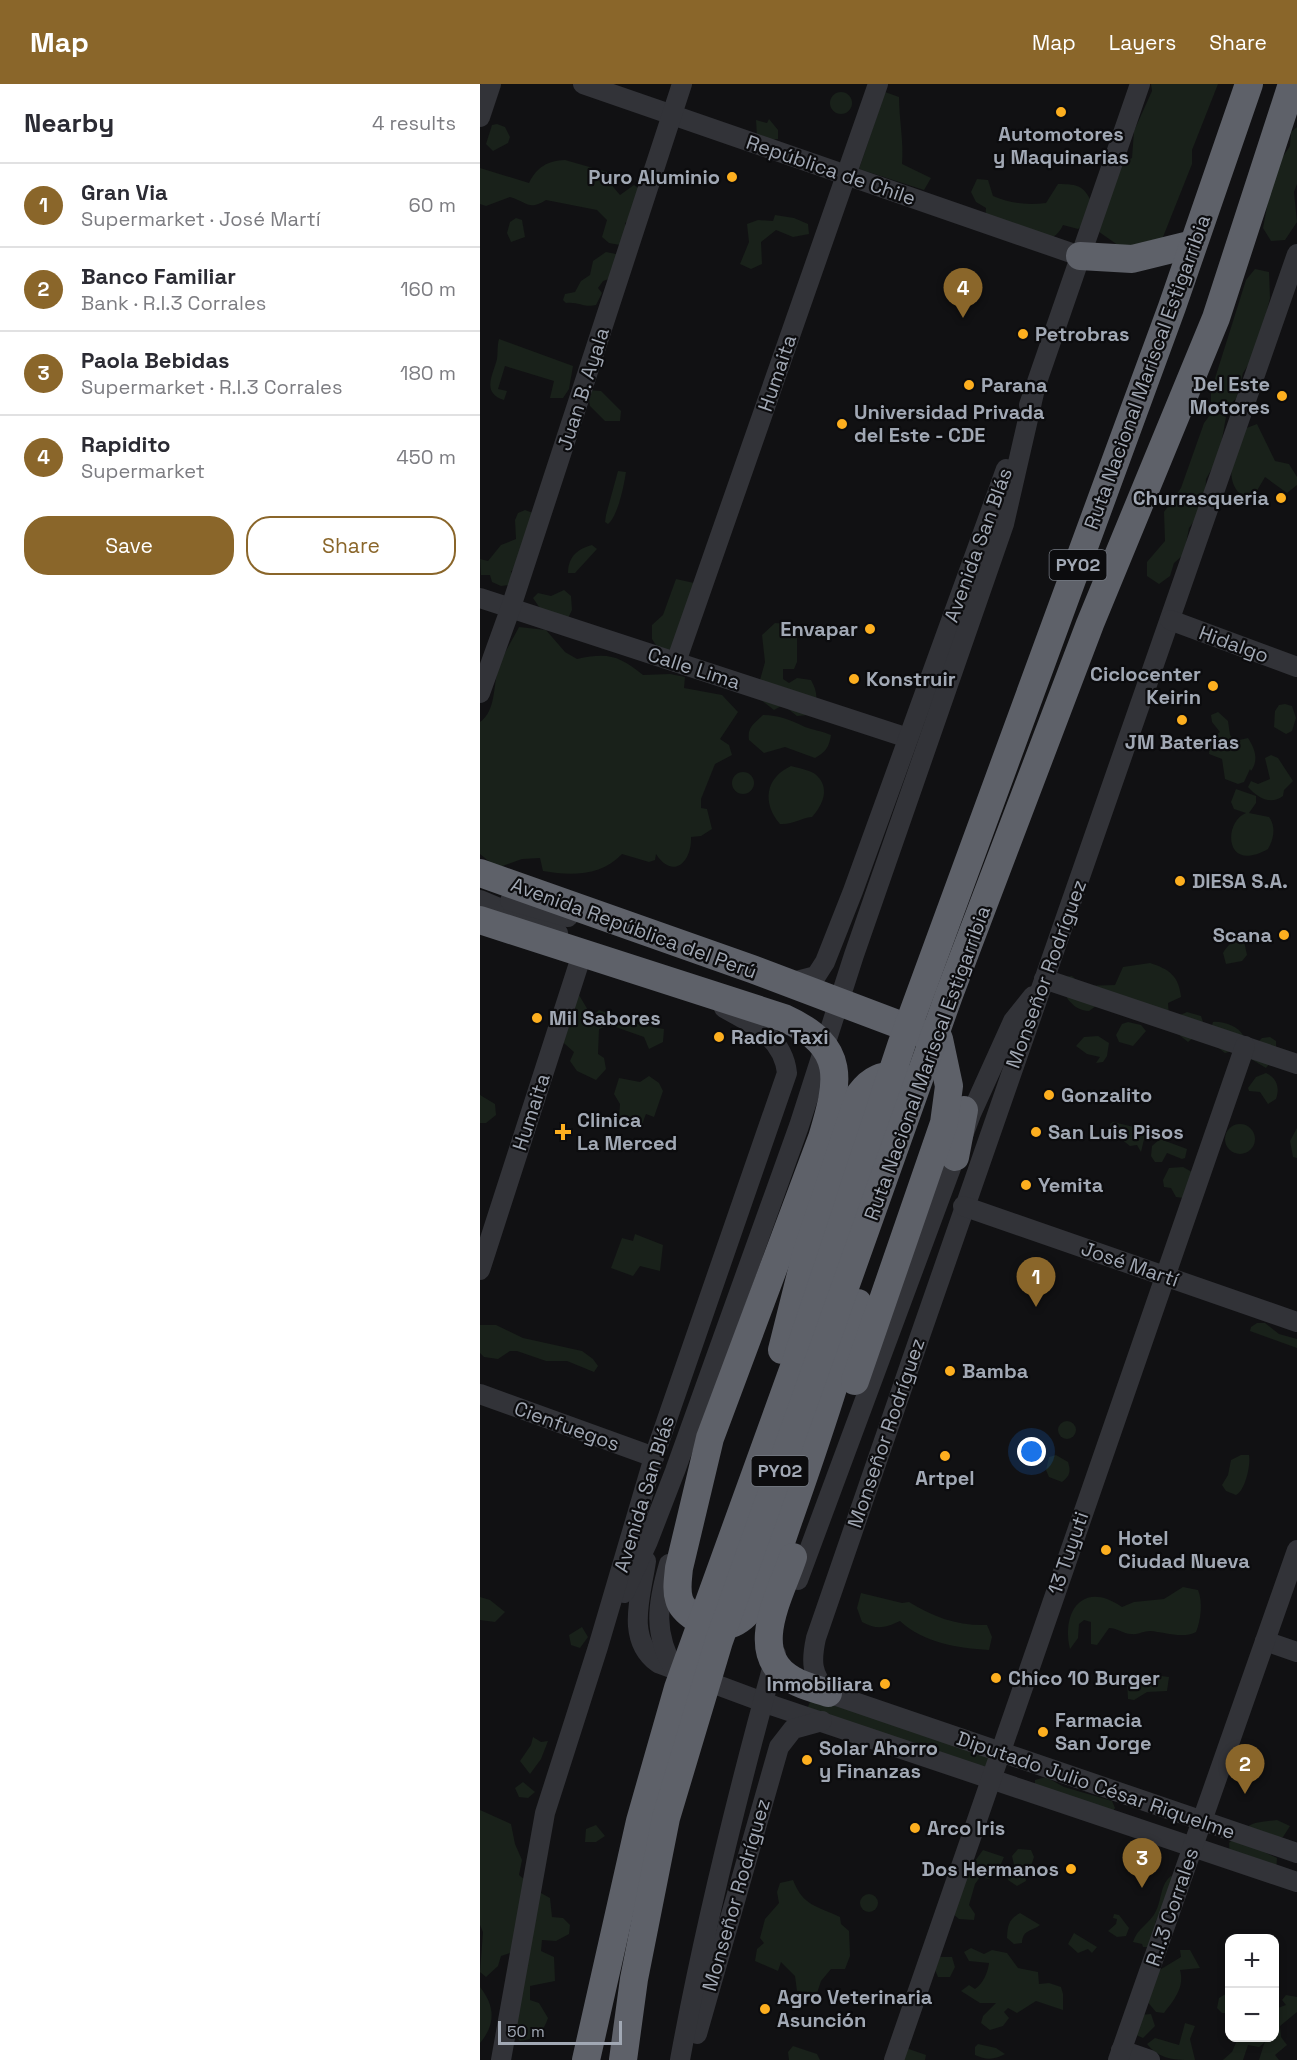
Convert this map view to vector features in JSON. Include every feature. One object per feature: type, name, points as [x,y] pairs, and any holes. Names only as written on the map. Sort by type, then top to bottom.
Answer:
[{"type":"highway","name":"Ruta Nacional Mariscal Estigarribia","points":[[586,2060],[640,1821],[665,1730],[798,1356],[902,1043],[1194,244],[1250,84]]},
{"type":"highway","name":"Ruta Nacional Mariscal Estigarribia","points":[[623,2060],[634,1979],[664,1829],[719,1641],[949,995],[1056,711],[1216,318],[1292,84]]},
{"type":"highway","points":[[1080,256],[1132,259],[1194,244]]},
{"type":"highway","name":"Avenida República del Perú","points":[[480,873],[939,1039]]},
{"type":"highway","name":"Avenida República del Perú","points":[[480,920],[784,1018],[805,1028],[825,1048],[843,1105]]},
{"type":"highway","points":[[761,1616],[901,1249],[944,1123],[949,1086],[939,1039]]},
{"type":"highway","points":[[939,1039],[949,1044],[961,1063],[965,1086],[964,1109],[955,1157]]},
{"type":"highway","points":[[761,1616],[743,1619],[729,1626],[709,1626],[689,1614],[679,1602],[677,1585],[710,1438],[822,1138],[843,1105],[878,1077],[897,1076],[913,1082],[922,1092],[929,1108],[928,1128],[901,1249]]},
{"type":"highway","points":[[760,1461],[773,1386],[843,1105]]},
{"type":"highway","points":[[828,1693],[792,1680],[781,1670],[767,1645],[761,1616],[768,1573],[829,1408],[867,1269],[874,1209]]},
{"type":"street","points":[[480,117],[491,84]]},
{"type":"street","name":"República de Chile","points":[[582,84],[1080,256]]},
{"type":"street","name":"Juan B. Ayala","points":[[480,693],[511,608],[682,84]]},
{"type":"street","name":"Humaita","points":[[676,662],[878,84]]},
{"type":"street","name":"Avenida San Blás","points":[[789,983],[816,976],[825,962],[1034,393],[1140,84]]},
{"type":"street","name":"Monseñor Rodríguez","points":[[828,1693],[816,1679],[812,1666],[816,1638],[963,1206],[1295,265]]},
{"type":"street","points":[[598,1647],[648,1541],[799,1126],[858,944],[1004,524],[1034,393]]},
{"type":"street","name":"Calle Lima","points":[[480,598],[908,738]]},
{"type":"street","name":"Hidalgo","points":[[1170,620],[1297,667]]},
{"type":"street","points":[[480,894],[698,951]]},
{"type":"street","name":"Avenida San Blás","points":[[480,900],[686,987],[756,1026],[785,1056],[787,1073],[654,1457],[598,1647],[545,1813],[501,2060]]},
{"type":"street","name":"Humaita","points":[[480,1270],[582,954]]},
{"type":"street","points":[[681,2060],[697,1968],[791,1598],[955,1157],[1013,1021],[1042,983],[1297,1064]]},
{"type":"street","name":"13 Tuyuti","points":[[894,2060],[1245,1046]]},
{"type":"street","name":"José Martí","points":[[963,1206],[1297,1322]]},
{"type":"street","name":"Cienfuegos","points":[[480,1394],[654,1457]]},
{"type":"street","points":[[675,1671],[663,1650],[658,1622],[664,1581],[710,1438]]},
{"type":"street","name":"Diputado Julio César Riquelme","points":[[648,1541],[636,1626],[639,1642],[647,1655],[675,1671],[1297,1882]]},
{"type":"street","name":"R.I.3 Corrales","points":[[1119,2055],[1297,1550]]},
{"type":"street","points":[[1265,1641],[1297,1652]]},
{"type":"street","name":"Diputado Julio César Riquelme","points":[[828,1693],[1297,1853]]},
{"type":"street","name":"Monseñor Rodríguez","points":[[690,2060],[779,1747],[784,1737],[793,1729],[823,1721]]},
{"type":"street","points":[[1119,2055],[1150,2060]]},
{"type":"shaded area","points":[[1151,84],[1218,84],[1192,150],[1192,164],[1161,242],[1133,265],[1115,243],[1092,227],[1108,171],[1132,158],[1134,131],[1152,91]]},
{"type":"shaded area","points":[[841,92],[849,95],[852,103],[849,111],[841,114],[833,111],[830,103],[833,95]]},
{"type":"shaded area","points":[[885,92],[899,97],[902,164],[931,178],[924,190],[859,169]]},
{"type":"shaded area","points":[[769,119],[778,130],[778,139],[767,140],[757,136],[756,120],[767,123]]},
{"type":"shaded area","points":[[492,125],[505,127],[510,137],[508,143],[493,151],[486,144]]},
{"type":"shaded area","points":[[1297,127],[1297,184],[1294,192],[1297,222],[1285,240],[1271,241],[1263,228],[1274,170],[1290,146],[1291,132]]},
{"type":"shaded area","points":[[565,160],[607,172],[609,182],[620,195],[634,185],[642,191],[632,219],[625,223],[626,233],[620,245],[609,243],[602,237],[607,220],[597,210],[546,200],[532,205],[510,197],[486,206],[480,204],[480,168],[529,183],[543,166]]},
{"type":"shaded area","points":[[977,179],[988,180],[993,196],[1026,204],[1046,203],[1058,184],[1076,186],[1084,190],[1093,206],[1084,224],[1078,229],[1063,225],[1057,234],[1048,239],[1027,239],[985,223],[986,208],[976,202],[971,192]]},
{"type":"shaded area","points":[[775,215],[794,218],[808,224],[809,234],[793,237],[776,230],[761,242],[762,264],[751,269],[740,264],[749,242],[747,224],[758,220],[773,221]]},
{"type":"shaded area","points":[[516,218],[522,220],[525,237],[511,242],[507,233],[510,222]]},
{"type":"shaded area","points":[[606,252],[616,254],[620,258],[614,277],[603,281],[598,288],[602,293],[596,305],[566,303],[563,300],[565,294],[575,292],[581,281],[590,275],[593,261]]},
{"type":"shaded area","points":[[1255,269],[1269,272],[1270,298],[1257,351],[1243,373],[1236,399],[1225,408],[1211,406],[1211,391],[1246,280]]},
{"type":"shaded area","points":[[499,339],[573,366],[569,389],[563,398],[550,398],[554,381],[505,366],[498,389],[507,391],[504,400],[497,397],[490,383],[497,359]]},
{"type":"shaded area","points":[[587,390],[601,391],[621,411],[620,421],[605,421],[590,406]]},
{"type":"shaded area","points":[[1213,411],[1226,417],[1219,456],[1206,479],[1205,506],[1189,528],[1184,554],[1174,563],[1170,576],[1159,584],[1147,576],[1147,562],[1165,541],[1164,512],[1181,488],[1204,423]]},
{"type":"shaded area","points":[[1257,424],[1275,461],[1289,464],[1297,477],[1297,485],[1287,493],[1265,477],[1255,494],[1249,497],[1242,496],[1232,481],[1234,454],[1244,429]]},
{"type":"shaded area","points":[[618,471],[626,472],[625,478],[618,507],[608,524],[605,522],[606,515]]},
{"type":"shaded area","points":[[525,510],[533,513],[521,568],[511,571],[513,577],[509,585],[501,586],[492,582],[490,575],[481,575],[480,559],[488,561],[501,545],[516,539],[515,520],[518,513]]},
{"type":"shaded area","points":[[592,545],[597,549],[575,573],[568,573],[568,567],[574,554]]},
{"type":"shaded area","points":[[676,579],[694,583],[698,615],[696,631],[677,655],[657,647],[652,639],[652,625],[663,615]]},
{"type":"shaded area","points":[[564,590],[571,596],[572,610],[566,622],[546,617],[533,598],[538,593],[551,596]]},
{"type":"shaded area","points":[[775,623],[790,624],[797,630],[797,662],[794,669],[783,669],[783,679],[789,683],[797,678],[811,680],[816,698],[808,715],[797,716],[783,705],[774,710],[761,700],[760,680],[765,662],[762,635]]},
{"type":"shaded area","points":[[519,627],[546,630],[565,652],[577,659],[597,656],[613,657],[643,675],[670,674],[685,677],[684,688],[722,695],[738,712],[720,739],[729,745],[732,755],[715,764],[701,799],[701,808],[707,809],[712,829],[701,836],[691,837],[688,854],[680,865],[669,866],[662,862],[656,854],[655,860],[649,862],[622,854],[605,867],[586,873],[564,874],[543,871],[540,858],[522,859],[497,868],[480,854],[480,722],[489,711],[500,664]]},
{"type":"shaded area","points":[[1279,705],[1292,706],[1296,718],[1292,731],[1286,734],[1274,727],[1275,711]]},
{"type":"shaded area","points":[[1218,712],[1228,721],[1230,735],[1235,741],[1248,738],[1254,750],[1253,767],[1244,782],[1238,784],[1225,779],[1222,759],[1209,754],[1210,741],[1220,732],[1212,722],[1211,715]]},
{"type":"shaded area","points":[[763,715],[785,718],[831,735],[828,746],[815,758],[785,747],[764,753],[749,740],[752,726]]},
{"type":"shaded area","points":[[1271,755],[1278,758],[1293,781],[1284,790],[1283,796],[1269,800],[1255,794],[1248,787],[1251,781],[1258,784],[1270,779],[1265,758]]},
{"type":"shaded area","points":[[791,766],[815,774],[823,785],[824,796],[812,817],[780,824],[770,808],[769,792],[776,777]]},
{"type":"shaded area","points":[[743,772],[751,775],[754,783],[751,791],[743,794],[735,791],[732,783],[735,775]]},
{"type":"shaded area","points":[[1236,789],[1256,796],[1256,803],[1249,813],[1269,817],[1273,824],[1273,837],[1268,849],[1253,855],[1243,855],[1236,851],[1232,844],[1231,835],[1234,826],[1246,813],[1234,809],[1231,802]]},
{"type":"shaded area","points":[[1244,941],[1247,955],[1242,961],[1226,964],[1223,953],[1227,947],[1231,943]]},
{"type":"shaded area","points":[[1150,963],[1172,974],[1178,984],[1181,997],[1168,1003],[1169,1017],[1100,1003],[1089,1011],[1077,1008],[1063,990],[1059,978],[1072,976],[1082,986],[1115,985],[1123,967]]},
{"type":"shaded area","points":[[579,995],[592,1017],[599,1010],[641,1025],[664,1029],[663,1042],[649,1049],[644,1037],[610,1025],[599,1029],[598,1054],[604,1058],[606,1069],[596,1080],[577,1071],[570,1061],[574,1052],[556,1036]]},
{"type":"shaded area","points":[[1187,1012],[1201,1016],[1203,1022],[1198,1034],[1188,1042],[1178,1034],[1180,1015]]},
{"type":"shaded area","points":[[1128,1022],[1141,1025],[1146,1031],[1133,1046],[1119,1042],[1116,1035],[1122,1024]]},
{"type":"shaded area","points":[[1213,1022],[1230,1025],[1243,1035],[1235,1049],[1225,1053],[1207,1039]]},
{"type":"shaded area","points":[[1098,1036],[1109,1043],[1107,1056],[1103,1062],[1096,1063],[1100,1057],[1087,1054],[1076,1046],[1084,1037]]},
{"type":"shaded area","points":[[1270,1037],[1276,1041],[1276,1055],[1266,1068],[1251,1059],[1251,1049],[1262,1038]]},
{"type":"shaded area","points":[[1266,1073],[1275,1081],[1278,1091],[1276,1099],[1268,1104],[1260,1092],[1249,1091],[1248,1088],[1256,1077]]},
{"type":"shaded area","points":[[649,1076],[659,1083],[663,1091],[654,1117],[646,1114],[641,1127],[619,1118],[620,1104],[614,1094],[619,1078],[640,1082]]},
{"type":"shaded area","points":[[480,1095],[495,1104],[496,1115],[486,1123],[480,1123]]},
{"type":"shaded area","points":[[1113,1122],[1134,1127],[1145,1135],[1141,1152],[1137,1145],[1130,1146],[1111,1131],[1110,1124]]},
{"type":"shaded area","points":[[1240,1124],[1251,1128],[1255,1139],[1251,1150],[1240,1154],[1229,1150],[1225,1139],[1229,1128]]},
{"type":"shaded area","points":[[1297,1128],[1297,1158],[1293,1157],[1290,1141]]},
{"type":"shaded area","points":[[1160,1139],[1187,1149],[1185,1158],[1167,1153],[1162,1162],[1155,1162],[1151,1156],[1152,1146]]},
{"type":"shaded area","points":[[1183,1167],[1192,1172],[1191,1199],[1176,1197],[1171,1188],[1164,1187],[1163,1180],[1169,1168]]},
{"type":"shaded area","points":[[635,1234],[663,1245],[660,1271],[640,1266],[633,1276],[611,1268],[622,1238],[633,1241]]},
{"type":"shaded area","points":[[1257,1323],[1265,1323],[1279,1334],[1297,1339],[1297,1348],[1250,1331],[1251,1327]]},
{"type":"shaded area","points":[[480,1325],[496,1325],[523,1338],[582,1351],[598,1366],[594,1372],[567,1361],[546,1361],[517,1351],[510,1351],[498,1359],[484,1357],[480,1353]]},
{"type":"shaded area","points":[[1063,1421],[1071,1421],[1076,1426],[1074,1437],[1063,1439],[1058,1434],[1058,1426]]},
{"type":"shaded area","points":[[1056,1455],[1069,1465],[1070,1471],[1062,1482],[1049,1477],[1046,1470],[1049,1457]]},
{"type":"shaded area","points":[[1241,1455],[1249,1455],[1249,1465],[1245,1483],[1236,1495],[1226,1491],[1222,1485],[1228,1475],[1231,1460]]},
{"type":"shaded area","points":[[1183,1587],[1198,1590],[1200,1595],[1201,1611],[1196,1632],[1179,1635],[1150,1631],[1128,1634],[1109,1628],[1097,1645],[1091,1644],[1091,1622],[1084,1620],[1079,1624],[1078,1638],[1070,1649],[1068,1635],[1072,1611],[1086,1598],[1108,1599],[1122,1607],[1134,1602],[1164,1599]]},
{"type":"shaded area","points":[[861,1593],[902,1603],[909,1602],[927,1612],[956,1622],[987,1625],[992,1637],[989,1650],[941,1643],[920,1635],[900,1621],[881,1627],[867,1625],[862,1622],[857,1608]]},
{"type":"shaded area","points":[[480,1597],[490,1600],[505,1612],[495,1622],[480,1620]]},
{"type":"shaded area","points":[[582,1627],[588,1637],[580,1648],[571,1645],[569,1635]]},
{"type":"shaded area","points":[[1133,1675],[1169,1677],[1167,1691],[1147,1692],[1134,1700],[1128,1699],[1127,1680]]},
{"type":"shaded area","points":[[813,1694],[995,1753],[989,1772],[806,1712]]},
{"type":"shaded area","points":[[533,1737],[541,1742],[548,1741],[541,1759],[530,1774],[520,1761],[531,1745]]},
{"type":"shaded area","points":[[1046,1777],[1064,1787],[1112,1801],[1115,1808],[1111,1814],[1035,1788],[1035,1780]]},
{"type":"shaded area","points":[[523,1782],[535,1792],[528,1798],[519,1797],[515,1788]]},
{"type":"shaded area","points":[[480,1810],[511,1824],[515,1844],[522,1860],[519,1875],[550,1898],[552,1917],[563,1918],[570,1925],[569,1934],[556,1941],[542,1940],[541,1951],[554,1957],[555,1981],[530,1986],[530,2000],[539,2003],[548,2018],[544,2028],[535,2037],[526,2040],[520,2041],[514,2034],[513,1952],[501,1956],[498,1966],[486,1977],[480,1972],[483,1932],[480,1925]]},
{"type":"shaded area","points":[[1277,1820],[1290,1826],[1283,1837],[1269,1840],[1264,1852],[1277,1858],[1276,1872],[1230,1858],[1229,1843],[1246,1828],[1255,1823]]},
{"type":"shaded area","points":[[596,1825],[605,1836],[596,1842],[585,1842],[586,1829]]},
{"type":"shaded area","points":[[1018,1849],[1031,1850],[1034,1857],[1030,1869],[1025,1870],[1026,1881],[1017,1886],[1008,1880],[1007,1874],[1014,1865],[1012,1856]]},
{"type":"shaded area","points":[[983,1850],[1004,1857],[998,1871],[989,1879],[980,1877],[975,1884],[969,1905],[975,1914],[974,1920],[959,1919],[952,1913],[965,1875]]},
{"type":"shaded area","points":[[1171,1876],[1176,1879],[1155,1923],[1163,1933],[1152,1947],[1143,1947],[1142,1944],[1133,1942],[1140,1929],[1153,1915],[1165,1884]]},
{"type":"shaded area","points":[[793,1880],[806,1900],[840,1917],[841,1924],[849,1931],[850,1956],[845,1969],[831,1969],[821,1981],[817,1993],[797,1991],[795,1976],[781,1962],[778,1971],[755,1961],[757,1949],[764,1943],[760,1938],[765,1919],[779,1903],[777,1892],[780,1883]]},
{"type":"shaded area","points":[[869,1894],[875,1897],[878,1903],[875,1909],[869,1912],[863,1909],[860,1903],[863,1897]]},
{"type":"shaded area","points":[[1020,1913],[1040,1925],[1024,1935],[1022,1943],[1014,1944],[1007,1938],[1008,1926]]},
{"type":"shaded area","points":[[1114,1914],[1119,1915],[1129,1928],[1126,1936],[1117,1937],[1108,1931],[1116,1924],[1117,1919],[1113,1918]]},
{"type":"shaded area","points":[[1074,1933],[1097,1947],[1092,1953],[1088,1949],[1078,1953],[1068,1944]]},
{"type":"shaded area","points":[[971,1948],[984,1954],[992,1950],[1007,1953],[1018,1968],[1038,1972],[1039,1984],[1049,1983],[1061,1987],[1063,2010],[1036,2001],[1017,2013],[1008,2008],[1004,2012],[1009,2018],[1003,2026],[990,2030],[981,2023],[983,2016],[996,2003],[980,2003],[961,1991],[969,1985],[975,1989],[978,1987],[985,1978],[989,1963],[969,1961],[964,1952]]},
{"type":"shaded area","points":[[1180,1950],[1190,1950],[1200,1968],[1180,1970],[1180,1988],[1175,1998],[1164,2013],[1156,2012],[1146,2000],[1158,1971],[1181,1957]]},
{"type":"shaded area","points":[[940,1957],[952,1957],[955,1967],[950,1977],[938,1977],[935,1970]]},
{"type":"shaded area","points":[[480,1987],[489,2001],[492,2015],[489,2029],[480,2043]]},
{"type":"shaded area","points":[[1225,1994],[1225,2013],[1217,2008],[1219,1998]]},
{"type":"shaded area","points":[[1286,1995],[1297,1997],[1297,2012],[1280,2026],[1281,2037],[1287,2045],[1275,2055],[1279,2060],[1259,2060],[1265,2042],[1279,2042],[1279,2008],[1286,2005],[1282,2000]]},
{"type":"shaded area","points":[[1151,2014],[1155,2026],[1143,2038],[1136,2035],[1140,2015]]},
{"type":"shaded area","points":[[1185,2023],[1195,2026],[1190,2039],[1195,2060],[1163,2056],[1147,2044],[1155,2038],[1179,2045]]},
{"type":"shaded area","points":[[1236,2042],[1264,2042],[1259,2047],[1248,2045],[1243,2060],[1223,2060],[1232,2052]]},
{"type":"shaded area","points":[[978,2044],[996,2048],[1005,2054],[994,2058],[979,2057],[975,2055],[975,2047]]},
{"type":"shaded area","points":[[793,2046],[817,2054],[820,2060],[789,2060],[788,2052]]},
{"type":"shaded area","points":[[906,2048],[926,2055],[925,2060],[901,2060]]},
{"type":"place","name":"Automotores y Maquinarias","points":[[1061,112]]},
{"type":"place","name":"Puro Aluminio","points":[[732,177]]},
{"type":"place","name":"Rapidito","points":[[963,318]]},
{"type":"place","name":"Petrobras","points":[[1023,334]]},
{"type":"place","name":"Parana","points":[[969,385]]},
{"type":"place","name":"Del Este Motores","points":[[1282,396]]},
{"type":"place","name":"Universidad Privada del Este - CDE","points":[[842,424]]},
{"type":"place","name":"Churrasqueria","points":[[1281,498]]},
{"type":"place","name":"Envapar","points":[[870,629]]},
{"type":"place","name":"Konstruir","points":[[854,679]]},
{"type":"place","name":"Ciclocenter Keirin","points":[[1213,686]]},
{"type":"place","name":"JM Baterias","points":[[1182,720]]},
{"type":"place","name":"DIESA S.A.","points":[[1180,881]]},
{"type":"place","name":"Scana","points":[[1284,935]]},
{"type":"place","name":"Mil Sabores","points":[[537,1018]]},
{"type":"place","name":"Radio Taxi","points":[[719,1037]]},
{"type":"place","name":"Gonzalito","points":[[1049,1095]]},
{"type":"place","name":"Clinica La Merced","points":[[563,1132]]},
{"type":"place","name":"San Luis Pisos","points":[[1036,1132]]},
{"type":"place","name":"Yemita","points":[[1026,1185]]},
{"type":"place","name":"Gran Via","points":[[1036,1307]]},
{"type":"place","name":"Bamba","points":[[950,1371]]},
{"type":"place","name":"Artpel","points":[[945,1456]]},
{"type":"place","name":"Hotel Ciudad Nueva","points":[[1106,1550]]},
{"type":"place","name":"Chico 10 Burger","points":[[996,1678]]},
{"type":"place","name":"Inmobiliara","points":[[885,1684]]},
{"type":"place","name":"Farmacia San Jorge","points":[[1043,1732]]},
{"type":"place","name":"Solar Ahorro y Finanzas","points":[[807,1760]]},
{"type":"place","name":"Banco Familiar","points":[[1245,1794]]},
{"type":"place","name":"Arco Iris","points":[[915,1828]]},
{"type":"place","name":"Dos Hermanos","points":[[1071,1869]]},
{"type":"place","name":"Paola Bebidas","points":[[1142,1888]]},
{"type":"place","name":"Agro Veterinaria Asunción","points":[[765,2009]]}]
